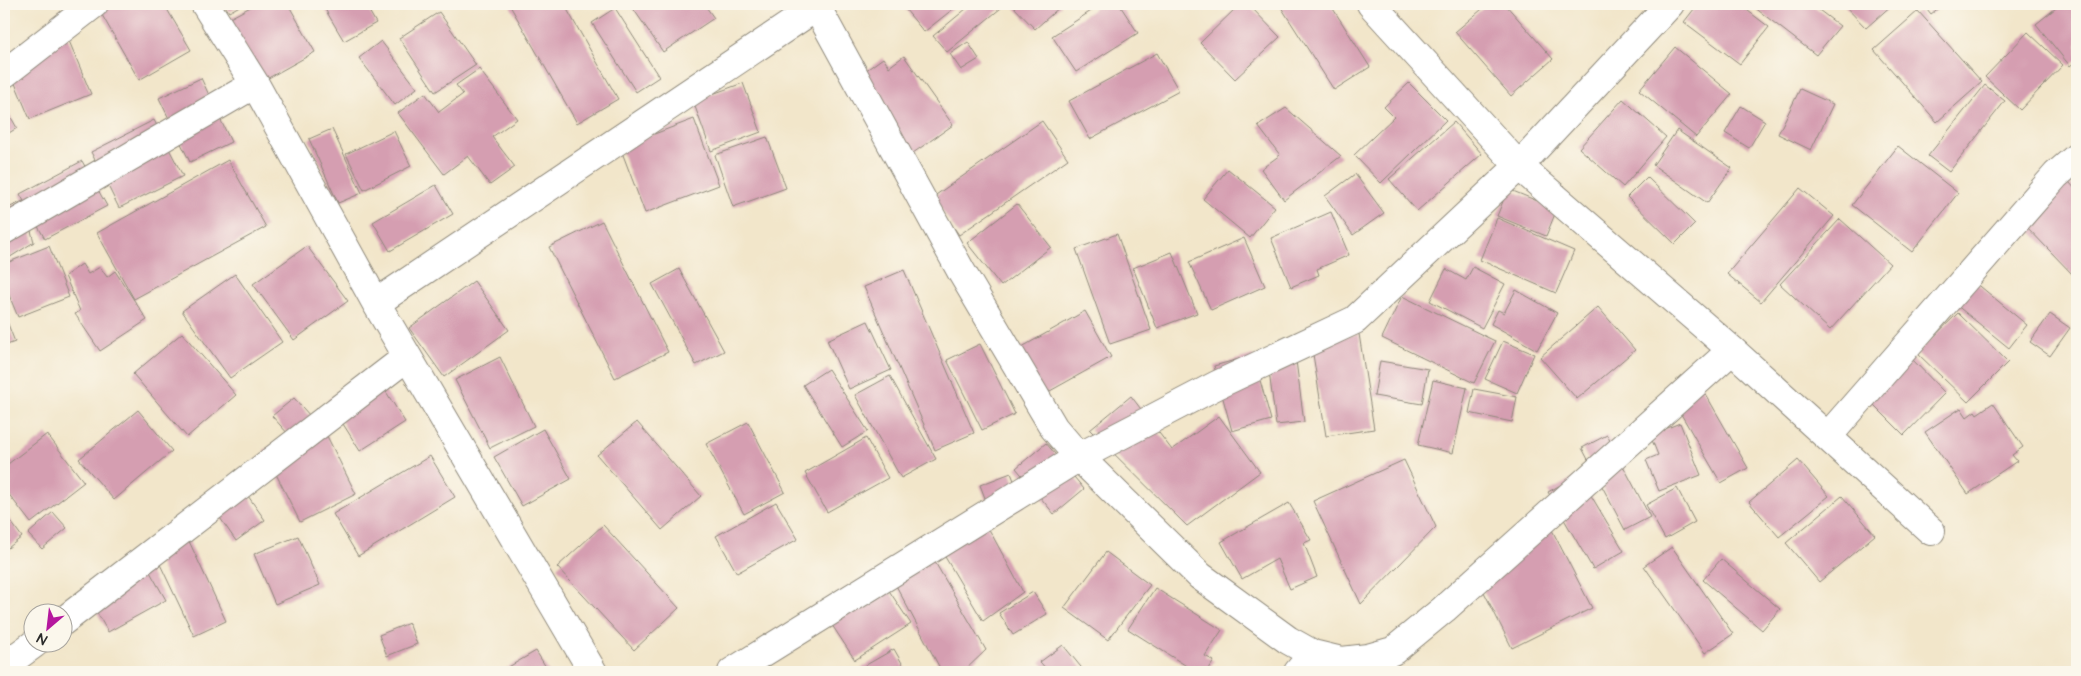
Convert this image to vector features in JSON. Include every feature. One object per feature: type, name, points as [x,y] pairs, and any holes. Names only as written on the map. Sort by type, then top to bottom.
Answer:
[{"type":"street","points":[[4,74],[94,4]]},
{"type":"street","points":[[205,4],[255,84],[407,357],[593,672]]},
{"type":"street","points":[[1371,4],[1519,166],[1732,350],[1931,531]]},
{"type":"street","points":[[732,672],[1080,457],[1217,385],[1355,320],[1519,166],[1670,4]]},
{"type":"street","points":[[376,303],[817,5],[966,279],[1054,428],[1080,457],[1200,576],[1288,640],[1306,663],[1342,661],[1371,665],[1393,651],[1444,608],[1732,350]]},
{"type":"street","points":[[4,230],[255,84]]},
{"type":"street","points":[[1828,436],[2056,175],[2077,157]]},
{"type":"street","points":[[72,614],[407,357]]},
{"type":"street","points":[[4,666],[22,653]]},
{"type":"building","points":[[105,4],[164,4],[191,50],[139,80],[98,8]]},
{"type":"building","points":[[224,4],[243,4],[229,12]]},
{"type":"building","points":[[256,4],[288,4],[315,52],[263,81],[228,19]]},
{"type":"building","points":[[322,4],[365,4],[376,23],[344,41]]},
{"type":"building","points":[[509,4],[564,4],[618,99],[577,123]]},
{"type":"building","points":[[630,4],[704,4],[714,18],[663,52]]},
{"type":"building","points":[[901,4],[948,4],[953,9],[924,32]]},
{"type":"building","points":[[972,4],[1006,4],[947,52],[933,36]]},
{"type":"building","points":[[1011,4],[1059,4],[1061,6],[1035,29]]},
{"type":"building","points":[[1102,4],[1119,4],[1138,33],[1076,72],[1052,36]]},
{"type":"building","points":[[1240,4],[1248,4],[1280,37],[1235,79],[1200,43]]},
{"type":"building","points":[[1279,4],[1330,4],[1370,67],[1334,90]]},
{"type":"building","points":[[1488,4],[1505,4],[1553,59],[1511,96],[1455,32]]},
{"type":"building","points":[[1698,4],[1739,4],[1769,27],[1740,64],[1684,22]]},
{"type":"building","points":[[1750,4],[1811,4],[1840,26],[1816,55]]},
{"type":"building","points":[[1843,4],[1893,4],[1866,28]]},
{"type":"building","points":[[1923,4],[1944,4],[1931,14]]},
{"type":"building","points":[[2061,4],[2077,4],[2077,60],[2070,66],[2036,24]]},
{"type":"building","points":[[615,8],[659,77],[636,92],[592,23]]},
{"type":"building","points":[[1918,11],[1982,82],[1937,122],[1874,50]]},
{"type":"building","points":[[439,12],[476,65],[435,92],[399,38]]},
{"type":"building","points":[[2028,32],[2063,65],[2020,110],[1985,77]]},
{"type":"building","points":[[67,36],[91,94],[30,119],[6,62]]},
{"type":"building","points":[[381,41],[417,88],[395,105],[359,58]]},
{"type":"building","points":[[968,42],[979,59],[961,70],[950,54]]},
{"type":"building","points":[[1675,47],[1732,94],[1696,137],[1639,90]]},
{"type":"building","points":[[1157,53],[1179,91],[1090,139],[1069,101]]},
{"type":"building","points":[[904,56],[953,125],[903,160],[865,71],[883,58],[889,67]]},
{"type":"building","points":[[479,69],[517,119],[492,137],[515,167],[490,185],[468,156],[444,174],[398,113],[425,93],[439,112],[463,94],[456,85]]},
{"type":"building","points":[[201,78],[231,142],[190,162],[159,98]]},
{"type":"building","points":[[743,83],[761,132],[711,151],[693,101]]},
{"type":"building","points":[[1409,83],[1446,120],[1381,183],[1354,155],[1394,117],[1384,107]]},
{"type":"building","points":[[1985,85],[2005,101],[1949,172],[1928,156]]},
{"type":"building","points":[[1800,89],[1833,104],[1811,150],[1778,134]]},
{"type":"building","points":[[1623,99],[1666,137],[1623,187],[1579,148]]},
{"type":"building","points":[[4,105],[17,128],[4,136]]},
{"type":"building","points":[[1741,106],[1765,121],[1749,148],[1725,133]]},
{"type":"building","points":[[1286,108],[1341,156],[1284,200],[1261,169],[1280,155],[1258,126]]},
{"type":"building","points":[[694,119],[719,185],[645,213],[620,147]]},
{"type":"building","points":[[154,120],[183,176],[119,208],[91,152]]},
{"type":"building","points":[[1042,121],[1068,159],[959,235],[933,197]]},
{"type":"building","points":[[1454,122],[1482,154],[1417,211],[1389,179]]},
{"type":"building","points":[[332,129],[362,193],[338,203],[309,139]]},
{"type":"building","points":[[1677,130],[1732,168],[1707,203],[1653,165]]},
{"type":"building","points":[[394,131],[411,166],[364,190],[346,154]]},
{"type":"building","points":[[767,137],[786,188],[733,207],[715,155]]},
{"type":"building","points":[[1898,146],[1958,193],[1912,252],[1852,205]]},
{"type":"building","points":[[228,160],[266,227],[134,299],[97,233]]},
{"type":"building","points":[[82,161],[107,206],[45,239],[20,194]]},
{"type":"building","points":[[1228,169],[1275,207],[1250,238],[1203,199]]},
{"type":"building","points":[[1355,174],[1384,213],[1353,235],[1325,196]]},
{"type":"building","points":[[1647,177],[1695,224],[1675,244],[1627,197]]},
{"type":"building","points":[[2069,182],[2077,191],[2077,274],[2074,276],[2025,225]]},
{"type":"building","points":[[436,185],[453,214],[390,251],[373,222]]},
{"type":"building","points":[[1800,188],[1834,216],[1761,302],[1727,274]]},
{"type":"building","points":[[1508,189],[1557,209],[1546,236],[1497,216]]},
{"type":"building","points":[[23,201],[34,242],[4,261],[4,210]]},
{"type":"building","points":[[1017,204],[1051,247],[1001,286],[967,243]]},
{"type":"building","points":[[1331,212],[1349,255],[1317,269],[1319,275],[1291,287],[1271,238]]},
{"type":"building","points":[[1497,218],[1574,251],[1556,293],[1480,260]]},
{"type":"building","points":[[1840,219],[1890,264],[1830,330],[1780,284]]},
{"type":"building","points":[[602,221],[668,352],[615,378],[549,247]]},
{"type":"building","points":[[1117,234],[1151,330],[1110,344],[1076,249]]},
{"type":"building","points":[[1244,238],[1265,286],[1211,310],[1189,262]]},
{"type":"building","points":[[49,246],[69,297],[18,317],[4,283],[4,264]]},
{"type":"building","points":[[307,246],[348,301],[294,340],[253,284]]},
{"type":"building","points":[[1172,252],[1197,313],[1157,328],[1133,268]]},
{"type":"building","points":[[82,264],[88,274],[100,267],[107,277],[115,271],[147,320],[100,351],[75,314],[80,311],[65,276]]},
{"type":"building","points":[[1473,267],[1505,284],[1482,328],[1430,301],[1446,269],[1466,280]]},
{"type":"building","points":[[679,269],[724,351],[696,365],[652,284]]},
{"type":"building","points":[[904,270],[974,433],[935,450],[864,287]]},
{"type":"building","points":[[235,274],[282,342],[230,378],[182,311]]},
{"type":"building","points":[[1969,277],[2027,325],[2009,348],[1950,300]]},
{"type":"building","points":[[474,281],[509,330],[444,377],[409,328]]},
{"type":"building","points":[[1516,290],[1557,313],[1537,350],[1491,324],[1498,310],[1504,313]]},
{"type":"building","points":[[1402,296],[1495,341],[1474,383],[1382,338]]},
{"type":"building","points":[[1598,307],[1635,350],[1577,399],[1540,357]]},
{"type":"building","points":[[1085,311],[1111,357],[1041,396],[1015,351]]},
{"type":"building","points":[[1958,313],[2008,362],[1968,402],[1917,353]]},
{"type":"building","points":[[4,314],[15,342],[4,346]]},
{"type":"building","points":[[2050,314],[2070,328],[2050,356],[2030,342]]},
{"type":"building","points":[[868,321],[891,370],[849,389],[827,340]]},
{"type":"building","points":[[182,333],[236,395],[187,437],[133,374]]},
{"type":"building","points":[[1359,334],[1374,429],[1326,436],[1311,342]]},
{"type":"building","points":[[1503,341],[1534,354],[1517,393],[1485,379]]},
{"type":"building","points":[[980,344],[1015,414],[982,430],[947,360]]},
{"type":"building","points":[[1295,353],[1304,422],[1276,425],[1267,356]]},
{"type":"building","points":[[1253,355],[1271,420],[1232,431],[1214,366]]},
{"type":"building","points":[[1908,355],[1945,393],[1904,435],[1866,397]]},
{"type":"building","points":[[500,357],[534,426],[490,448],[455,380]]},
{"type":"building","points":[[1380,361],[1428,369],[1422,404],[1374,396]]},
{"type":"building","points":[[828,369],[868,431],[842,447],[803,385]]},
{"type":"building","points":[[373,371],[405,422],[360,451],[328,400]]},
{"type":"building","points":[[890,376],[936,459],[901,478],[855,395]]},
{"type":"building","points":[[1433,380],[1467,388],[1453,453],[1418,445]]},
{"type":"building","points":[[1701,386],[1748,468],[1721,483],[1674,402]]},
{"type":"building","points":[[1474,389],[1517,397],[1512,422],[1469,413]]},
{"type":"building","points":[[1131,396],[1172,450],[1219,416],[1260,472],[1187,526],[1090,430]]},
{"type":"building","points":[[294,398],[311,417],[289,435],[272,416]]},
{"type":"building","points":[[1993,403],[2023,447],[2012,455],[2017,461],[1968,494],[1925,432],[1961,408],[1967,417],[1975,411],[1977,414]]},
{"type":"building","points":[[138,410],[172,451],[114,500],[79,459]]},
{"type":"building","points":[[320,422],[356,494],[300,522],[264,450]]},
{"type":"building","points":[[637,422],[701,496],[662,530],[597,455]]},
{"type":"building","points":[[748,422],[785,492],[744,514],[706,444]]},
{"type":"building","points":[[1680,423],[1701,475],[1659,491],[1646,460],[1658,455],[1650,435]]},
{"type":"building","points":[[543,429],[571,479],[522,506],[494,457]]},
{"type":"building","points":[[47,434],[84,482],[31,523],[4,488],[4,467]]},
{"type":"building","points":[[1607,435],[1650,517],[1625,530],[1582,448]]},
{"type":"building","points":[[866,438],[888,478],[827,512],[805,473]]},
{"type":"building","points":[[1046,443],[1084,489],[1054,514],[1016,468]]},
{"type":"building","points":[[430,456],[455,497],[358,556],[333,514]]},
{"type":"building","points":[[1404,460],[1436,527],[1361,604],[1313,501]]},
{"type":"building","points":[[1798,460],[1829,496],[1779,537],[1749,502]]},
{"type":"building","points":[[1011,473],[1024,506],[993,519],[980,485]]},
{"type":"building","points":[[1573,478],[1586,487],[1624,551],[1593,569],[1548,492]]},
{"type":"building","points":[[236,479],[265,520],[236,541],[207,499]]},
{"type":"building","points":[[1677,488],[1695,522],[1665,539],[1646,505]]},
{"type":"building","points":[[1842,496],[1875,535],[1819,582],[1786,543]]},
{"type":"building","points":[[776,502],[798,539],[737,573],[716,536]]},
{"type":"building","points":[[1289,503],[1311,540],[1304,543],[1317,577],[1290,589],[1277,559],[1242,579],[1221,542]]},
{"type":"building","points":[[4,512],[22,537],[4,551]]},
{"type":"building","points":[[53,512],[67,528],[42,549],[28,534]]},
{"type":"building","points":[[984,520],[1023,592],[983,621],[941,550]]},
{"type":"building","points":[[603,525],[679,608],[634,650],[557,567]]},
{"type":"building","points":[[182,526],[226,621],[194,636],[149,541]]},
{"type":"building","points":[[1552,530],[1592,608],[1512,648],[1473,570]]},
{"type":"building","points":[[298,536],[320,585],[275,604],[254,554]]},
{"type":"building","points":[[1672,547],[1733,634],[1705,653],[1644,566]]},
{"type":"building","points":[[1106,552],[1150,585],[1108,640],[1064,608]]},
{"type":"building","points":[[932,557],[986,650],[963,672],[942,672],[892,578]]},
{"type":"building","points":[[142,558],[166,600],[108,632],[84,590]]},
{"type":"building","points":[[1721,559],[1780,609],[1762,630],[1703,580]]},
{"type":"building","points":[[886,586],[911,624],[855,660],[830,622]]},
{"type":"building","points":[[1155,588],[1222,630],[1205,656],[1214,661],[1207,672],[1196,672],[1128,629]]},
{"type":"building","points":[[1033,592],[1047,614],[1013,635],[999,613]]},
{"type":"building","points":[[409,623],[417,644],[387,656],[379,635]]},
{"type":"building","points":[[1063,645],[1085,672],[1049,672],[1040,662]]},
{"type":"building","points":[[894,649],[907,672],[864,672],[861,668]]},
{"type":"building","points":[[536,651],[549,672],[500,672]]}]
